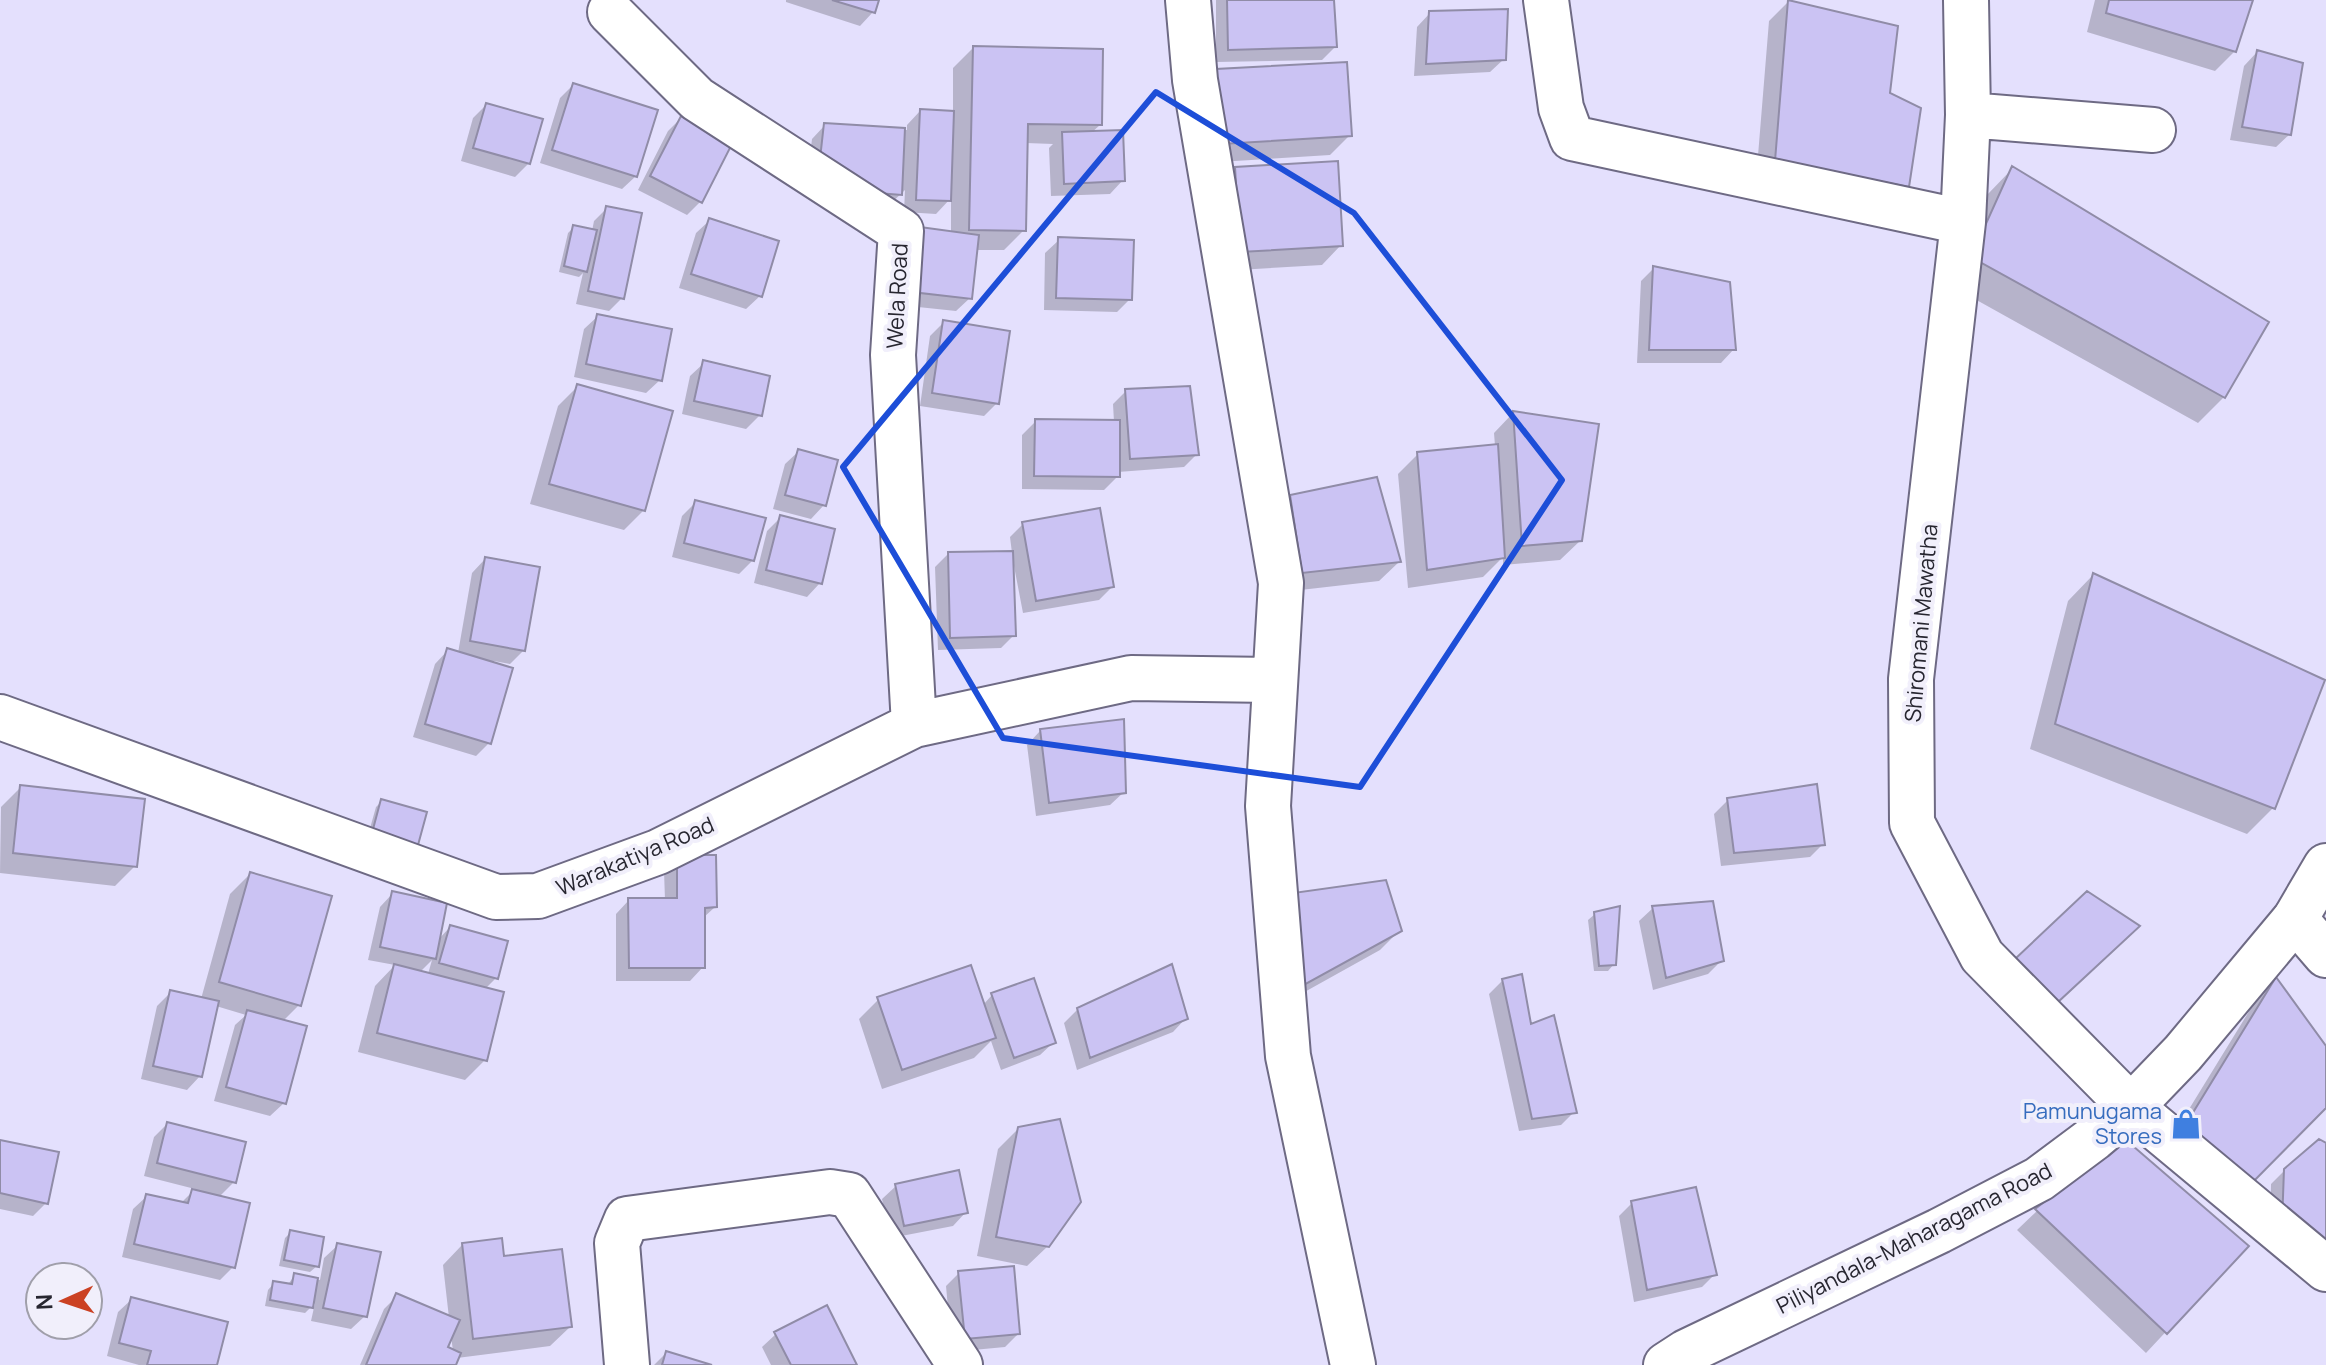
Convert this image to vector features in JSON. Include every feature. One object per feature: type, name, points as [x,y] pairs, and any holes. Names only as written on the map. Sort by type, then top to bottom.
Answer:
[{"type":"street","points":[[1188,0],[1195,80],[1281,583],[1268,806],[1288,1056],[1353,1365]]},
{"type":"street","points":[[1546,0],[1561,108],[1572,138],[1963,222]]},
{"type":"street","name":"Shiromani Mawatha","points":[[1966,0],[1968,115],[1963,222],[1911,679],[1912,823],[1982,956],[2131,1107],[2326,1269]]},
{"type":"street","name":"Wela Road","points":[[610,12],[697,99],[901,231],[893,355],[914,725]]},
{"type":"street","points":[[1968,115],[2153,130]]},
{"type":"street","name":"Warakatiya Road","points":[[0,717],[496,897],[538,896],[658,852],[914,725],[1131,678],[1275,680]]},
{"type":"street","name":"Piliyandala-Maharagama Road","points":[[1666,1365],[1686,1352],[1939,1231],[2039,1179],[2131,1107],[2183,1053],[2295,919],[2326,866]]},
{"type":"street","points":[[2295,919],[2326,955]]},
{"type":"street","points":[[627,1365],[617,1243],[627,1219],[830,1192],[849,1195],[960,1365]]},
{"type":"highlighted area","points":[[1156,92],[1354,213],[1562,480],[1360,787],[1003,738],[843,467]]},
{"type":"building","points":[[832,0],[879,0],[875,13]]},
{"type":"building","points":[[1227,0],[1334,0],[1337,47],[1228,50]]},
{"type":"building","points":[[1788,0],[1898,26],[1890,93],[1921,108],[1909,187],[1775,161]]},
{"type":"building","points":[[2109,0],[2253,0],[2236,52],[2106,13]]},
{"type":"building","points":[[1508,9],[1506,60],[1426,64],[1429,11]]},
{"type":"building","points":[[973,46],[1103,49],[1102,125],[1028,124],[1026,231],[969,230]]},
{"type":"building","points":[[2257,50],[2303,63],[2291,135],[2242,127]]},
{"type":"building","points":[[1347,62],[1352,136],[1221,144],[1216,69]]},
{"type":"building","points":[[573,83],[658,110],[637,177],[552,150]]},
{"type":"building","points":[[486,103],[543,119],[530,164],[473,148]]},
{"type":"building","points":[[920,109],[954,111],[951,201],[916,200]]},
{"type":"building","points":[[681,116],[733,142],[702,203],[650,176]]},
{"type":"building","points":[[824,123],[905,128],[902,195],[877,193],[820,159]]},
{"type":"building","points":[[1123,130],[1125,181],[1064,184],[1062,132]]},
{"type":"building","points":[[1338,161],[1343,246],[1240,252],[1235,167]]},
{"type":"building","points":[[2012,166],[2269,322],[2225,398],[1971,257]]},
{"type":"building","points":[[606,206],[642,213],[624,299],[588,291]]},
{"type":"building","points":[[709,218],[779,241],[762,297],[691,274]]},
{"type":"building","points":[[573,225],[597,230],[587,272],[564,266]]},
{"type":"building","points":[[920,227],[979,235],[972,299],[912,292]]},
{"type":"building","points":[[1058,237],[1134,240],[1132,300],[1056,298]]},
{"type":"building","points":[[1653,266],[1730,282],[1736,350],[1649,350]]},
{"type":"building","points":[[597,314],[672,329],[662,381],[586,364]]},
{"type":"building","points":[[943,320],[1010,331],[999,404],[932,393]]},
{"type":"building","points":[[703,360],[770,376],[762,416],[694,401]]},
{"type":"building","points":[[577,384],[673,411],[645,511],[549,484]]},
{"type":"building","points":[[1190,386],[1199,455],[1130,459],[1125,389]]},
{"type":"building","points":[[1513,411],[1599,424],[1582,541],[1522,546]]},
{"type":"building","points":[[1035,419],[1120,420],[1120,477],[1034,476]]},
{"type":"building","points":[[1498,444],[1505,558],[1427,570],[1417,452]]},
{"type":"building","points":[[798,449],[838,460],[826,506],[785,495]]},
{"type":"building","points":[[1377,477],[1401,562],[1302,573],[1290,495]]},
{"type":"building","points":[[695,500],[766,518],[754,561],[684,543]]},
{"type":"building","points":[[1100,508],[1114,587],[1036,601],[1022,522]]},
{"type":"building","points":[[780,515],[835,529],[822,584],[766,570]]},
{"type":"building","points":[[1013,551],[1016,636],[950,638],[948,552]]},
{"type":"building","points":[[485,557],[540,567],[525,651],[470,641]]},
{"type":"building","points":[[2093,573],[2325,680],[2275,809],[2055,724]]},
{"type":"building","points":[[447,648],[513,668],[491,744],[425,724]]},
{"type":"building","points":[[1124,719],[1126,793],[1049,803],[1040,729]]},
{"type":"building","points":[[1817,784],[1825,845],[1734,853],[1727,798]]},
{"type":"building","points":[[20,785],[145,799],[137,867],[13,853]]},
{"type":"building","points":[[381,799],[427,812],[418,845],[372,833]]},
{"type":"building","points":[[677,855],[716,855],[717,907],[705,908],[705,968],[629,968],[628,898],[677,898]]},
{"type":"building","points":[[250,872],[332,896],[301,1006],[219,982]]},
{"type":"building","points":[[1386,880],[1402,931],[1302,986],[1286,894]]},
{"type":"building","points":[[392,891],[447,903],[436,959],[380,947]]},
{"type":"building","points":[[2087,891],[2140,926],[2058,1002],[2015,959]]},
{"type":"building","points":[[1713,901],[1724,961],[1666,978],[1652,906]]},
{"type":"building","points":[[1620,906],[1616,965],[1599,966],[1594,912]]},
{"type":"building","points":[[450,925],[508,941],[498,979],[439,963]]},
{"type":"building","points":[[394,964],[504,992],[487,1061],[377,1033]]},
{"type":"building","points":[[1172,964],[1188,1019],[1090,1058],[1077,1008]]},
{"type":"building","points":[[971,965],[996,1038],[902,1070],[877,997]]},
{"type":"building","points":[[1522,974],[1531,1024],[1554,1015],[1577,1113],[1532,1119],[1502,979]]},
{"type":"building","points":[[2276,977],[2326,1046],[2326,1108],[2244,1191],[2186,1124]]},
{"type":"building","points":[[1034,978],[1056,1043],[1014,1058],[991,993]]},
{"type":"building","points":[[170,990],[219,1001],[202,1077],[153,1066]]},
{"type":"building","points":[[247,1010],[307,1026],[286,1104],[226,1087]]},
{"type":"building","points":[[1060,1119],[1081,1202],[1049,1247],[996,1237],[1018,1127]]},
{"type":"building","points":[[167,1122],[246,1142],[236,1183],[157,1163]]},
{"type":"building","points":[[2319,1139],[2326,1143],[2326,1243],[2282,1224],[2284,1169]]},
{"type":"building","points":[[0,1140],[59,1152],[48,1204],[0,1193]]},
{"type":"building","points":[[2126,1140],[2249,1246],[2167,1334],[2035,1209]]},
{"type":"building","points":[[959,1170],[968,1213],[904,1226],[895,1184]]},
{"type":"building","points":[[1696,1187],[1717,1275],[1647,1290],[1631,1201]]},
{"type":"building","points":[[192,1189],[250,1203],[235,1268],[134,1244],[146,1194],[188,1203]]},
{"type":"building","points":[[290,1230],[324,1237],[319,1267],[284,1260]]},
{"type":"building","points":[[502,1238],[504,1256],[562,1249],[572,1327],[473,1339],[462,1243]]},
{"type":"building","points":[[337,1243],[381,1252],[367,1317],[323,1308]]},
{"type":"building","points":[[1014,1266],[1020,1334],[965,1339],[958,1271]]},
{"type":"building","points":[[294,1273],[318,1278],[313,1308],[270,1300],[273,1281],[292,1284]]},
{"type":"building","points":[[396,1293],[460,1320],[448,1347],[461,1353],[456,1365],[366,1365]]},
{"type":"building","points":[[131,1297],[228,1322],[217,1365],[147,1365],[151,1351],[119,1343]]},
{"type":"building","points":[[827,1305],[857,1365],[791,1365],[774,1332]]},
{"type":"building","points":[[666,1351],[712,1365],[662,1365]]},
{"type":"place","name":"Pamunugama Stores","points":[[2186,1124]]}]
